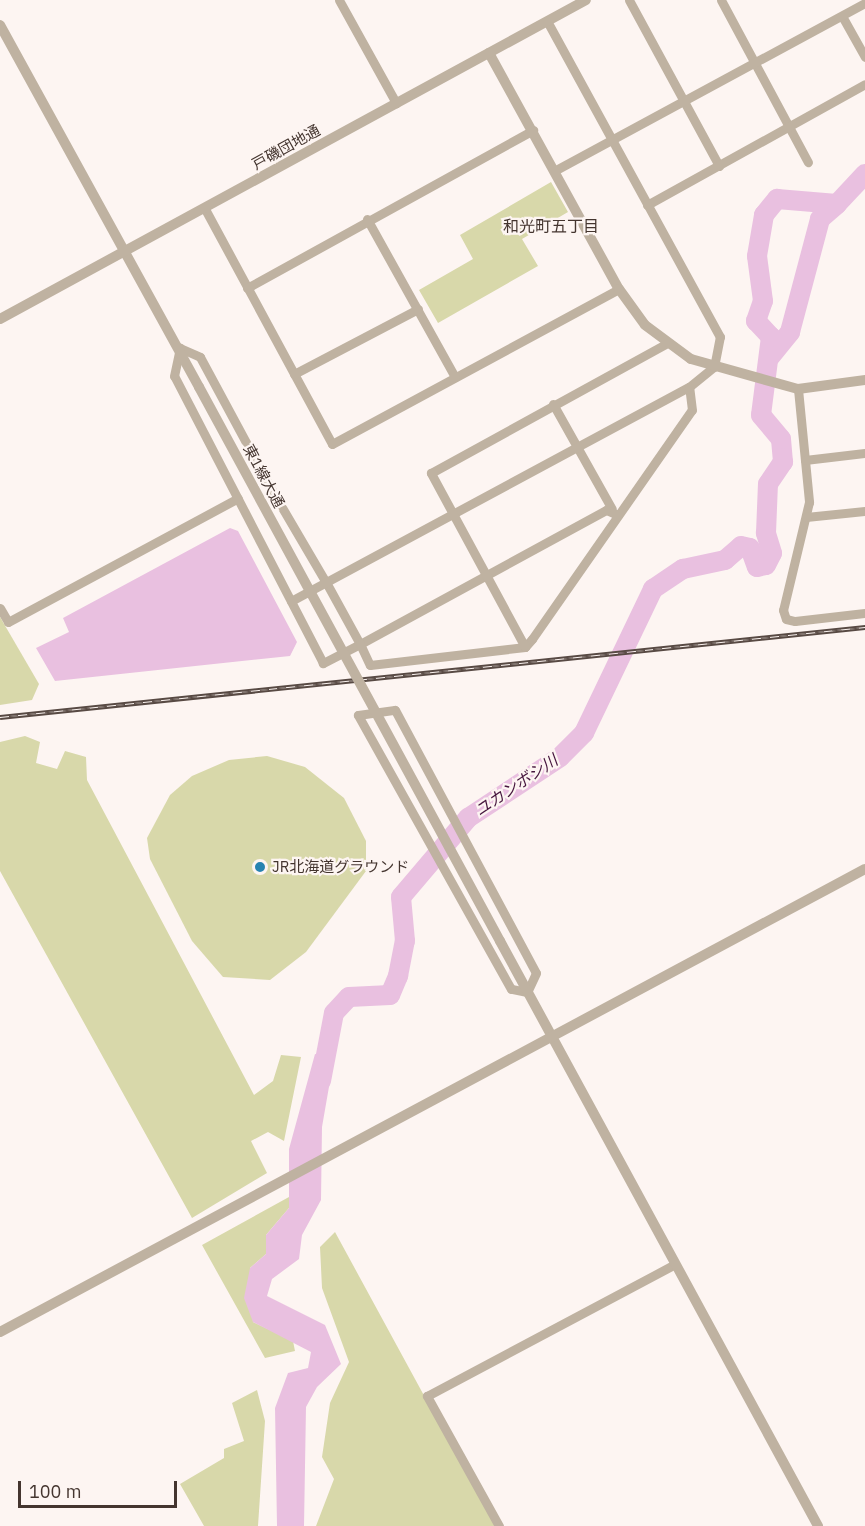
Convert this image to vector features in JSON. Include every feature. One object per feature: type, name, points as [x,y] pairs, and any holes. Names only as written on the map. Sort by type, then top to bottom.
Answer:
[{"type":"street","points":[[339,0],[396,103]]},
{"type":"street","name":"戸磯団地通","points":[[0,319],[586,0]]},
{"type":"street","points":[[629,0],[719,166]]},
{"type":"street","points":[[721,0],[808,162]]},
{"type":"street","points":[[555,171],[865,3]]},
{"type":"street","points":[[842,16],[865,57]]},
{"type":"street","points":[[291,601],[327,584],[689,387],[714,367],[720,337],[547,21]]},
{"type":"street","name":"東1線大通","points":[[0,25],[124,252],[180,348],[199,387],[818,1526]]},
{"type":"street","points":[[489,53],[619,289],[667,343],[714,367],[798,388],[865,381]]},
{"type":"street","points":[[647,205],[865,84]]},
{"type":"street","points":[[247,288],[367,219],[532,130]]},
{"type":"street","points":[[205,209],[332,444],[619,289]]},
{"type":"street","points":[[367,219],[455,377]]},
{"type":"street","points":[[294,374],[418,309]]},
{"type":"street","points":[[525,647],[431,473],[667,343]]},
{"type":"street","points":[[615,512],[485,576],[360,644],[323,663],[174,376],[180,348],[200,357],[327,584],[360,644],[370,665],[525,647],[615,512],[692,410],[689,387]]},
{"type":"street","points":[[798,388],[806,517],[783,610],[786,619],[865,613]]},
{"type":"street","points":[[554,404],[615,512]]},
{"type":"street","points":[[804,460],[865,453]]},
{"type":"street","points":[[0,608],[8,622],[238,498]]},
{"type":"street","points":[[806,517],[865,511]]},
{"type":"street","points":[[395,710],[536,973],[527,992],[510,989],[358,715],[395,710]]},
{"type":"street","points":[[0,1332],[325,1155],[865,870]]},
{"type":"street","points":[[499,1526],[427,1396],[675,1264]]},
{"type":"green space","points":[[551,182],[568,212],[522,239],[538,266],[438,323],[419,290],[473,259],[460,235]]},
{"type":"green space","points":[[0,617],[39,684],[32,700],[0,705]]},
{"type":"green space","points":[[25,736],[40,742],[36,763],[57,769],[65,751],[86,757],[87,780],[254,1095],[273,1081],[281,1055],[301,1057],[284,1141],[268,1132],[251,1141],[267,1173],[192,1218],[0,871],[0,742]]},
{"type":"green space","name":"JR北海道グラウンド","points":[[267,756],[305,767],[344,798],[366,841],[366,871],[306,952],[270,980],[223,977],[192,941],[150,859],[147,838],[170,795],[192,776],[229,760]]},
{"type":"green space","points":[[289,1197],[289,1208],[266,1235],[266,1254],[250,1268],[253,1322],[293,1341],[295,1351],[265,1358],[202,1245]]},
{"type":"green space","points":[[335,1232],[495,1526],[316,1526],[334,1479],[322,1457],[330,1403],[349,1362],[322,1288],[320,1247]]},
{"type":"green space","points":[[257,1390],[265,1421],[258,1526],[204,1526],[180,1484],[224,1458],[224,1449],[244,1441],[232,1403]]},
{"type":"shaded area","points":[[230,528],[238,531],[297,642],[290,656],[55,681],[36,648],[69,632],[63,618]]},
{"type":"shaded area","points":[[315,1054],[334,1058],[322,1127],[321,1200],[302,1235],[299,1259],[272,1279],[267,1296],[325,1325],[341,1364],[317,1387],[306,1407],[304,1526],[277,1526],[275,1408],[288,1373],[308,1368],[311,1352],[253,1322],[244,1298],[250,1268],[266,1254],[266,1235],[289,1208],[289,1149]]},
{"type":"waterway","name":"ユカンボシ川","points":[[321,1081],[334,1013],[349,997],[390,995],[398,976],[405,941],[401,897],[468,818],[560,757],[584,733],[653,589],[683,569],[725,560],[741,546],[750,548],[757,567],[766,565],[772,553],[766,533],[768,484],[783,462],[781,439],[761,415],[771,337],[756,321],[763,301],[757,256],[764,215],[777,199],[837,204],[865,174]]},
{"type":"waterway","points":[[770,357],[790,332],[820,219],[837,204]]},
{"type":"railway","points":[[0,717],[865,627]]},
{"type":"place","name":"JR北海道グラウンド","points":[[260,867]]},
{"type":"district","name":"和光町五丁目","points":[[551,226]]}]
